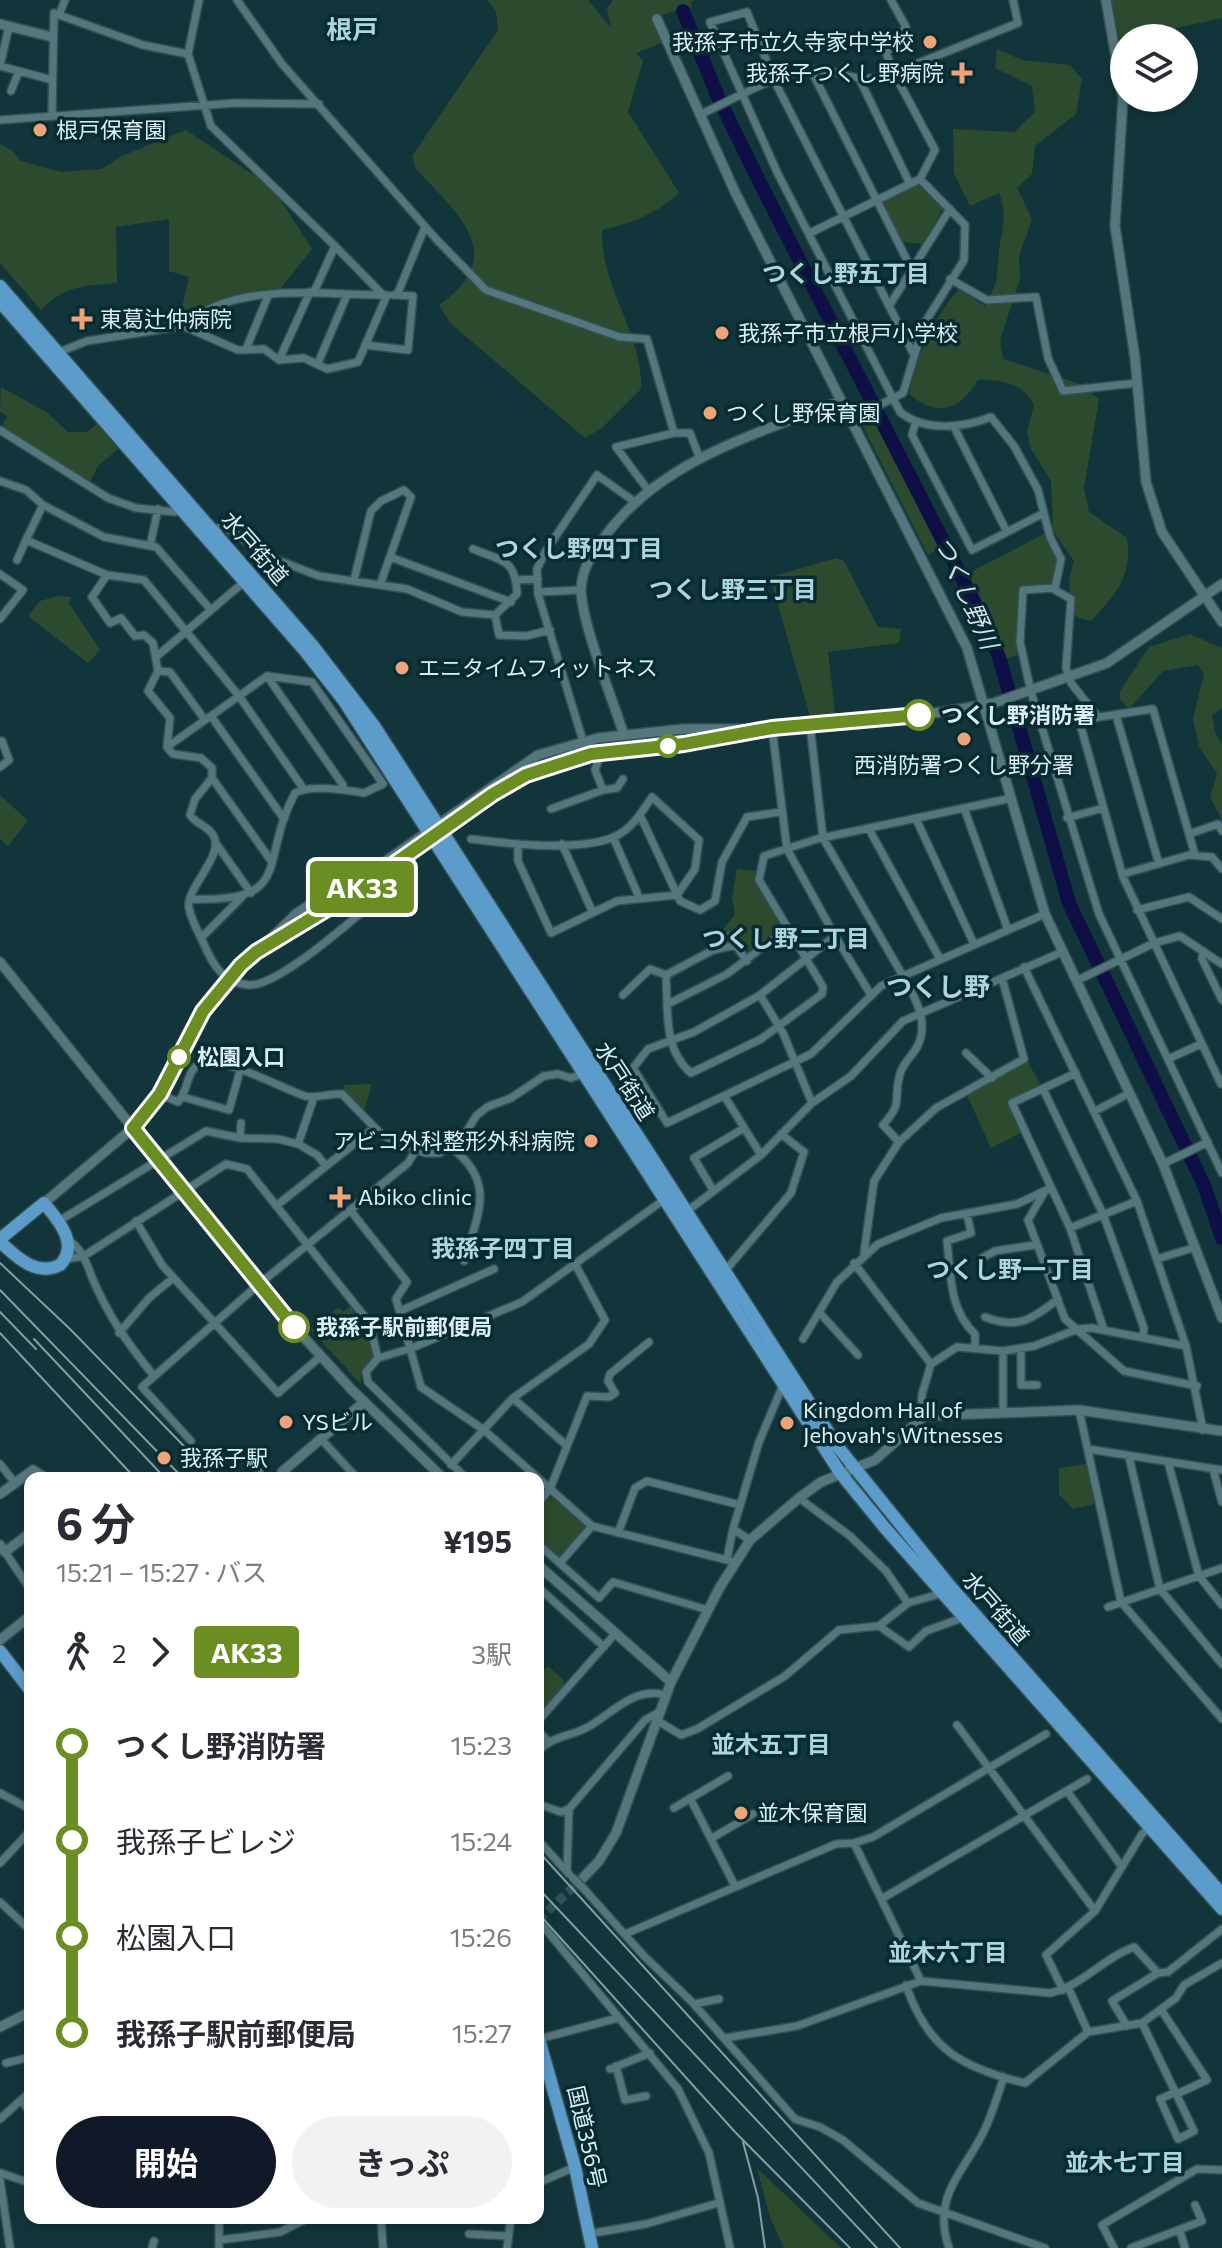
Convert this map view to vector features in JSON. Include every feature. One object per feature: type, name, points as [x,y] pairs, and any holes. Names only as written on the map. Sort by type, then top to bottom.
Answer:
[{"type":"highway","name":"水戸街道","points":[[0,286],[180,508],[344,701],[434,830],[854,1469],[1222,1909]]},
{"type":"highway","name":"水戸街道","points":[[0,302],[54,355],[212,529],[313,646],[375,727],[434,830],[585,1073],[841,1474],[943,1593],[1153,1824],[1222,1894]]},
{"type":"highway","points":[[44,1203],[59,1221],[67,1240],[66,1259],[57,1267],[42,1270],[3,1243],[44,1203]]},
{"type":"highway","points":[[0,1651],[24,1682]]},
{"type":"highway","name":"国道356号","points":[[544,2056],[575,2167],[592,2248]]},
{"type":"street","points":[[59,15],[65,0]]},
{"type":"street","points":[[199,0],[188,54],[211,126],[385,295]]},
{"type":"street","points":[[237,0],[282,64],[425,227],[486,290],[502,299],[620,337],[647,339],[674,433]]},
{"type":"street","points":[[810,233],[920,179],[935,150],[886,53],[906,27],[891,0]]},
{"type":"street","points":[[699,115],[811,70],[860,80],[894,73],[1018,23],[1013,0]]},
{"type":"street","points":[[1106,0],[1123,98],[1115,226],[1137,383],[1146,482],[1152,511],[1168,543],[1222,622]]},
{"type":"street","points":[[913,353],[775,82],[747,12],[710,22],[741,97],[900,412],[916,421],[954,427],[991,417],[1014,446],[1038,490],[1061,559],[1053,589],[1056,594],[1071,599],[1066,668],[1069,678],[1098,717]]},
{"type":"street","points":[[52,115],[54,13],[143,45],[188,54]]},
{"type":"street","points":[[657,19],[699,115],[967,648],[1045,914],[1163,1164],[1222,1318]]},
{"type":"street","points":[[52,37],[4,25],[0,66],[52,80]]},
{"type":"street","points":[[811,70],[912,270]]},
{"type":"street","points":[[11,91],[19,71]]},
{"type":"street","points":[[860,80],[910,184]]},
{"type":"street","points":[[0,120],[204,105],[319,104]]},
{"type":"street","points":[[851,420],[903,393],[924,324],[964,260],[965,225],[920,179]]},
{"type":"street","points":[[889,306],[950,209]]},
{"type":"street","points":[[397,295],[425,227]]},
{"type":"street","points":[[279,360],[335,246]]},
{"type":"street","points":[[950,279],[987,300],[1036,297],[1048,358],[1063,391],[1137,383]]},
{"type":"street","points":[[54,355],[87,341],[183,326],[205,311],[249,297],[312,292],[413,296],[408,350],[365,345]]},
{"type":"street","points":[[318,363],[347,295]]},
{"type":"street","points":[[183,326],[238,350],[264,349],[279,360],[304,358],[327,369],[354,363],[365,345],[385,295]]},
{"type":"street","points":[[246,349],[268,296]]},
{"type":"street","points":[[624,735],[581,590],[586,564],[648,490],[700,459],[841,401]]},
{"type":"street","points":[[916,421],[912,435],[972,550],[1044,513]]},
{"type":"street","points":[[954,427],[1007,532]]},
{"type":"street","points":[[0,430],[108,498],[136,508],[175,512],[180,508]]},
{"type":"street","points":[[648,490],[616,447],[674,433],[690,433],[700,459]]},
{"type":"street","points":[[583,741],[538,592],[537,569],[545,552],[597,475],[635,502]]},
{"type":"street","points":[[0,481],[26,490],[43,505],[104,537],[156,547],[211,610]]},
{"type":"street","points":[[354,580],[371,511],[381,501],[404,490],[411,497],[380,585]]},
{"type":"street","points":[[17,560],[43,505]]},
{"type":"street","points":[[150,546],[158,509]]},
{"type":"street","points":[[212,529],[225,527],[283,564],[319,576],[420,593],[462,612],[495,615],[517,594],[516,580],[509,563],[473,549]]},
{"type":"street","points":[[26,540],[107,575],[144,580],[239,696],[303,788]]},
{"type":"street","points":[[390,557],[511,602]]},
{"type":"street","points":[[0,574],[23,590],[0,619]]},
{"type":"street","points":[[107,575],[92,597],[110,623],[121,618],[135,636],[150,638],[158,671],[148,691],[170,718],[167,747],[173,754],[207,761],[212,778],[272,862]]},
{"type":"street","points":[[516,580],[538,579]]},
{"type":"street","points":[[156,657],[245,581]]},
{"type":"street","points":[[434,830],[526,775],[601,753],[684,744],[772,728],[986,705],[1031,692],[1116,659],[1222,584]]},
{"type":"street","points":[[1053,589],[1023,590],[1020,642],[1067,818],[1099,914],[1222,1173]]},
{"type":"street","points":[[538,592],[581,590]]},
{"type":"street","points":[[495,615],[499,635],[526,636],[550,630]]},
{"type":"street","points":[[158,671],[170,672],[284,819]]},
{"type":"street","points":[[167,747],[267,676],[312,682],[383,784],[364,793],[343,785],[267,676]]},
{"type":"street","points":[[1195,855],[1153,709],[1079,720],[1123,874],[1137,910],[1222,1085]]},
{"type":"street","points":[[1116,715],[1159,864]]},
{"type":"street","points":[[810,725],[823,838],[903,976],[920,1013],[921,1038],[901,1071],[898,1108],[883,1125],[899,1142]]},
{"type":"street","points":[[44,1203],[133,1128],[160,1094],[203,1011],[227,979],[256,952],[334,906],[521,764],[538,755],[583,741],[624,735],[700,728],[759,730]]},
{"type":"street","points":[[772,728],[787,849],[871,995]]},
{"type":"street","points":[[0,767],[9,760],[2,741]]},
{"type":"street","points":[[601,753],[595,770],[603,790]]},
{"type":"street","points":[[521,764],[526,775]]},
{"type":"street","points":[[212,778],[195,799],[190,815],[211,832],[247,895]]},
{"type":"street","points":[[551,809],[617,788],[623,779]]},
{"type":"street","points":[[201,938],[265,882],[295,793],[303,788],[325,791],[343,785]]},
{"type":"street","points":[[471,839],[518,845],[562,844],[613,837],[640,815],[660,787]]},
{"type":"street","points":[[518,845],[518,861],[551,933],[617,901],[677,895],[695,869],[699,840],[652,797]]},
{"type":"street","points":[[666,975],[671,1042],[682,1065],[691,1073],[779,1027],[822,994],[823,987],[759,880],[764,856],[823,838],[1012,798]]},
{"type":"street","points":[[964,808],[1008,930]]},
{"type":"street","points":[[1067,818],[1103,808]]},
{"type":"street","points":[[640,815],[677,895],[700,910],[715,901],[722,862],[747,817],[780,812]]},
{"type":"street","points":[[916,819],[974,944]]},
{"type":"street","points":[[1189,834],[1218,824],[1222,831]]},
{"type":"street","points":[[869,829],[940,959]]},
{"type":"street","points":[[613,837],[638,895]]},
{"type":"street","points":[[215,842],[208,867],[188,906],[210,960],[227,979],[249,985],[279,976],[404,877]]},
{"type":"street","points":[[562,844],[592,911]]},
{"type":"street","points":[[1123,874],[1195,855],[1212,857],[1222,869]]},
{"type":"street","points":[[190,899],[247,895]]},
{"type":"street","points":[[1137,910],[1189,897],[1222,919]]},
{"type":"street","points":[[835,936],[760,995],[671,1042],[648,1049],[633,1068],[667,1123],[796,1063],[825,1043],[871,995],[903,976],[1045,914]]},
{"type":"street","points":[[668,1004],[747,961],[787,929]]},
{"type":"street","points":[[729,936],[747,961]]},
{"type":"street","points":[[1076,981],[1154,943],[1180,936],[1222,964]]},
{"type":"street","points":[[623,995],[650,969],[666,975],[713,950],[736,945]]},
{"type":"street","points":[[1203,951],[1202,959],[1222,1000]]},
{"type":"street","points":[[686,1212],[761,1155],[812,1103],[851,1076],[903,1021],[1062,952]]},
{"type":"street","points":[[0,962],[258,1285],[364,1402],[437,1472]]},
{"type":"street","points":[[1024,967],[1137,1201],[1186,1346],[1197,1386],[1203,1430]]},
{"type":"street","points":[[864,1253],[874,1181],[899,1142],[936,1108],[1024,1059],[1002,978]]},
{"type":"street","points":[[760,995],[779,1027],[812,1103]]},
{"type":"street","points":[[1168,1059],[1201,1044]]},
{"type":"street","points":[[966,1053],[992,1078]]},
{"type":"street","points":[[160,1094],[178,1102],[183,1097],[191,1073],[200,1063],[215,1063],[314,1097],[342,1094],[374,1128],[416,1150],[434,1154],[453,1149],[487,1107],[511,1098],[544,1076],[558,1074],[574,1078],[585,1073]]},
{"type":"street","points":[[183,1097],[229,1110],[240,1071]]},
{"type":"street","points":[[1076,1073],[1012,1103],[1048,1190],[1070,1228],[1104,1330]]},
{"type":"street","points":[[1043,1089],[1103,1214],[1144,1328],[1143,1337]]},
{"type":"street","points":[[1095,1111],[1130,1093]]},
{"type":"street","points":[[298,1144],[314,1097]]},
{"type":"street","points":[[725,1097],[761,1155]]},
{"type":"street","points":[[240,1138],[241,1123]]},
{"type":"street","points":[[276,1206],[374,1128]]},
{"type":"street","points":[[713,1190],[694,1158],[744,1128]]},
{"type":"street","points":[[59,1221],[206,1131],[298,1144],[317,1155],[326,1166]]},
{"type":"street","points":[[724,1273],[791,1193],[804,1152],[781,1134]]},
{"type":"street","points":[[1163,1164],[1208,1142]]},
{"type":"street","points":[[453,1149],[478,1174],[482,1193],[464,1261]]},
{"type":"street","points":[[191,1441],[142,1387],[258,1285],[408,1163],[416,1150]]},
{"type":"street","points":[[66,1259],[84,1256],[226,1164],[247,1169],[369,1322],[378,1358]]},
{"type":"street","points":[[803,1339],[819,1312],[864,1253],[896,1235],[941,1218],[1017,1204],[1048,1190]]},
{"type":"street","points":[[1048,1190],[1028,1220],[1065,1319],[1124,1371],[1197,1386]]},
{"type":"street","points":[[459,1472],[368,1382],[366,1372],[378,1358],[412,1348],[522,1302],[665,1199]]},
{"type":"street","points":[[1070,1228],[1137,1201]]},
{"type":"street","points":[[350,1210],[407,1282],[396,1295],[421,1387],[484,1430],[531,1472]]},
{"type":"street","points":[[967,1214],[971,1233],[947,1241],[954,1304],[965,1325],[975,1334],[975,1348]]},
{"type":"street","points":[[136,1221],[173,1278],[278,1393],[321,1356]]},
{"type":"street","points":[[67,1240],[84,1256],[105,1309],[119,1333],[154,1376]]},
{"type":"street","points":[[982,1258],[995,1251],[1035,1245]]},
{"type":"street","points":[[1157,1259],[1196,1247]]},
{"type":"street","points":[[854,1263],[931,1364]]},
{"type":"street","points":[[451,1465],[513,1398],[589,1344],[605,1320],[575,1264]]},
{"type":"street","points":[[400,1311],[494,1269]]},
{"type":"street","points":[[119,1333],[149,1298],[173,1278]]},
{"type":"street","points":[[985,1317],[1002,1324],[1028,1323],[1058,1299]]},
{"type":"street","points":[[819,1312],[858,1355]]},
{"type":"street","points":[[921,1417],[922,1394],[931,1364],[957,1347],[1003,1351],[1078,1329],[1104,1330],[1186,1346]]},
{"type":"street","points":[[544,1496],[550,1489],[587,1396],[609,1397],[615,1393],[608,1381],[610,1374],[649,1342]]},
{"type":"street","points":[[1021,1348],[1021,1385],[1034,1387]]},
{"type":"street","points":[[1003,1351],[1003,1412]]},
{"type":"street","points":[[731,1561],[733,1529],[740,1505],[763,1431],[783,1385]]},
{"type":"street","points":[[513,1398],[567,1446]]},
{"type":"street","points":[[282,1472],[364,1402]]},
{"type":"street","points":[[1079,1410],[1121,1602],[1222,1719]]},
{"type":"street","points":[[576,1879],[599,1861],[616,1833],[671,1682],[731,1561],[750,1540],[799,1498],[841,1474],[875,1460],[921,1417],[1079,1410],[1222,1431]]},
{"type":"street","points":[[321,1439],[351,1472]]},
{"type":"street","points":[[1088,1449],[1222,1470]]},
{"type":"street","points":[[1129,1457],[1160,1589],[1222,1664]]},
{"type":"street","points":[[1168,1462],[1199,1576],[1222,1605]]},
{"type":"street","points":[[0,1464],[15,1483]]},
{"type":"street","points":[[259,1466],[259,1472]]},
{"type":"street","points":[[1213,1469],[1222,1502]]},
{"type":"street","points":[[0,1494],[24,1477]]},
{"type":"street","points":[[618,1533],[635,1488],[647,1481],[740,1505]]},
{"type":"street","points":[[544,1484],[592,1526],[731,1561]]},
{"type":"street","points":[[799,1498],[850,1536],[886,1571],[908,1603]]},
{"type":"street","points":[[560,1563],[592,1526]]},
{"type":"street","points":[[733,1529],[750,1540]]},
{"type":"street","points":[[24,1537],[3,1549],[24,1580]]},
{"type":"street","points":[[544,1549],[599,1598],[613,1582],[708,1610]]},
{"type":"street","points":[[1108,1607],[1222,1568]]},
{"type":"street","points":[[544,1570],[671,1682]]},
{"type":"street","points":[[544,1593],[604,1647]]},
{"type":"street","points":[[659,1716],[681,1735],[697,1729],[785,1676],[839,1630],[879,1626],[908,1603],[943,1593]]},
{"type":"street","points":[[879,1626],[909,1647],[926,1631],[965,1617]]},
{"type":"street","points":[[0,1640],[24,1621]]},
{"type":"street","points":[[544,1714],[614,1635]]},
{"type":"street","points":[[544,1745],[583,1730],[633,1697],[654,1692],[666,1695]]},
{"type":"street","points":[[544,1806],[561,1812],[569,1809],[645,1720],[659,1716]]},
{"type":"street","points":[[957,1725],[1095,1911]]},
{"type":"street","points":[[625,1934],[836,1844],[873,1837],[1046,1734]]},
{"type":"street","points":[[544,1737],[548,1741]]},
{"type":"street","points":[[674,1808],[728,1776]]},
{"type":"street","points":[[883,1898],[1087,1779]]},
{"type":"street","points":[[1067,1791],[1122,1867]]},
{"type":"street","points":[[0,1793],[24,1806]]},
{"type":"street","points":[[690,1798],[735,1886]]},
{"type":"street","points":[[569,1809],[576,1879]]},
{"type":"street","points":[[712,1838],[753,1814]]},
{"type":"street","points":[[1088,2032],[1046,1955],[1095,1911],[1153,1824]]},
{"type":"street","points":[[0,1863],[24,1837]]},
{"type":"street","points":[[854,1843],[921,1981]]},
{"type":"street","points":[[544,1846],[694,2004],[725,2038],[731,2050],[795,2119],[820,2127],[843,2140],[918,2203],[1045,2248]]},
{"type":"street","points":[[0,1902],[24,1924]]},
{"type":"street","points":[[544,1927],[678,2089],[709,2153],[730,2248]]},
{"type":"street","points":[[1127,2026],[1112,2001],[1158,1973],[1168,1972],[1222,1929]]},
{"type":"street","points":[[725,2038],[797,2026],[921,1981],[1050,1993],[1066,1990],[1115,1954],[1134,1947],[1158,1973]]},
{"type":"street","points":[[906,1985],[917,2018],[944,2051],[1025,2083],[1088,2032],[1142,2023],[1162,2011],[1184,1985],[1222,1963]]},
{"type":"street","points":[[694,2004],[719,1999]]},
{"type":"street","points":[[1142,2023],[1176,2093],[1194,2131],[1178,2139],[1160,2099],[1176,2093],[1207,2080],[1162,2011]]},
{"type":"street","points":[[0,2027],[24,2015]]},
{"type":"street","points":[[544,2037],[577,2032],[618,2018]]},
{"type":"street","points":[[646,2096],[625,2100],[613,2068],[650,2053]]},
{"type":"street","points":[[6,2063],[24,2058]]},
{"type":"street","points":[[949,2248],[941,2227],[942,2212],[957,2174],[983,2132],[1004,2077]]},
{"type":"street","points":[[0,2119],[24,2097]]},
{"type":"street","points":[[21,2100],[24,2104]]},
{"type":"street","points":[[544,2180],[575,2167]]},
{"type":"street","points":[[1114,2248],[1102,2225],[1197,2169],[1222,2170]]},
{"type":"street","points":[[10,2248],[0,2176],[24,2182]]},
{"type":"street","points":[[588,2234],[646,2224],[718,2203]]},
{"type":"street","points":[[1131,2248],[1202,2221],[1195,2205]]},
{"type":"street","points":[[219,2224],[220,2244],[280,2232],[296,2224]]},
{"type":"street","points":[[381,2224],[383,2248]]},
{"type":"street","points":[[507,2248],[510,2224]]},
{"type":"street","points":[[1180,2231],[1185,2248]]},
{"type":"street","points":[[469,2234],[508,2236]]},
{"type":"green space","points":[[487,0],[588,0],[611,28],[607,9],[613,0],[695,0],[691,2],[692,7],[653,17],[661,43],[636,53],[643,61],[628,112],[679,193],[643,217],[602,230],[608,271],[640,368],[641,389],[602,428],[585,438],[450,323],[439,305],[460,287],[471,269],[474,252],[470,235],[460,219],[416,169],[412,156],[498,30],[496,11]]},
{"type":"green space","points":[[1111,0],[1222,0],[1222,18],[1195,24],[1116,24]]},
{"type":"green space","points":[[997,49],[1022,60],[1070,65],[1082,79],[1076,114],[1035,146],[1032,174],[1017,188],[1032,219],[1019,256],[1020,279],[1000,340],[1003,359],[1080,384],[1099,399],[1084,488],[1089,512],[1127,538],[1128,551],[1125,574],[1120,584],[1091,621],[1079,618],[1071,611],[1069,580],[1074,561],[1053,531],[1051,481],[1030,447],[1027,431],[1034,405],[1029,398],[1018,387],[987,380],[978,380],[964,398],[948,407],[929,406],[909,394],[927,338],[950,300],[959,289],[985,306],[995,284],[1004,222],[1002,201],[999,193],[970,206],[954,173],[953,129],[1014,132],[1035,112],[1032,86],[995,68]]},
{"type":"green space","points":[[186,130],[272,187],[312,249],[280,289],[259,290],[179,321],[189,277],[169,271],[169,219],[116,227],[117,283],[67,291],[41,310],[0,263],[0,144],[13,151],[21,161],[61,172],[101,169],[122,156]]},
{"type":"green space","points":[[916,183],[944,206],[923,244],[902,242],[882,203]]},
{"type":"green space","points":[[1,387],[46,412],[68,432],[87,432],[97,424],[118,449],[98,466],[88,485],[0,430],[7,416],[0,411]]},
{"type":"green space","points":[[873,415],[940,548],[928,555],[861,423]]},
{"type":"green space","points":[[1046,533],[1058,559],[1052,585],[1020,585],[1019,655],[1003,659],[965,575]]},
{"type":"green space","points":[[836,558],[844,561],[878,627],[901,629],[899,643],[828,652],[835,714],[810,716],[770,577]]},
{"type":"green space","points":[[58,596],[71,597],[69,603],[100,650],[88,663],[28,616],[40,601]]},
{"type":"green space","points":[[1190,634],[1222,648],[1222,708],[1212,715],[1215,732],[1222,744],[1222,820],[1210,797],[1217,774],[1199,746],[1193,719],[1204,674],[1198,665],[1163,671],[1129,709],[1120,699],[1120,691],[1149,647]]},
{"type":"green space","points":[[0,795],[28,821],[8,846],[0,839]]},
{"type":"green space","points":[[737,869],[757,871],[755,880],[781,924],[751,953],[723,929],[735,915],[732,897]]},
{"type":"green space","points":[[1027,1060],[1040,1084],[1007,1101],[1021,1133],[991,1148],[966,1093]]},
{"type":"green space","points":[[372,1084],[363,1114],[343,1091],[344,1085]]},
{"type":"green space","points":[[351,1306],[365,1324],[374,1356],[361,1372],[361,1384],[311,1330],[339,1307],[343,1312]]},
{"type":"green space","points":[[1086,1464],[1095,1504],[1073,1509],[1059,1494],[1059,1468]]},
{"type":"green space","points":[[553,1498],[584,1525],[584,1530],[558,1559],[544,1546],[544,1504]]},
{"type":"green space","points":[[548,1666],[564,1681],[564,1687],[544,1709],[544,1669]]},
{"type":"green space","points":[[757,2168],[841,2248],[784,2248],[770,2217]]},
{"type":"waterway","name":"つくし野川","points":[[683,11],[718,97],[759,181],[984,621],[999,657],[1069,903],[1204,1185],[1222,1238]]},
{"type":"tunnel","points":[[544,1914],[581,1880]]},
{"type":"railway","points":[[0,1263],[70,1329],[209,1472]]},
{"type":"railway","points":[[0,1290],[177,1472]]},
{"type":"railway","points":[[0,1312],[36,1349]]},
{"type":"railway","points":[[0,1333],[129,1472]]},
{"type":"railway","points":[[34,1339],[159,1472]]},
{"type":"railway","points":[[544,1858],[900,2248]]},
{"type":"railway","points":[[544,1894],[877,2248]]},
{"type":"railway","points":[[544,1920],[735,2132],[850,2248]]},
{"type":"railway","points":[[743,2142],[758,2198],[765,2248]]},
{"type":"bus line","name":"AK33","points":[[294,1327],[133,1128],[160,1094],[203,1011],[227,979],[256,952],[334,906],[493,794],[526,775],[591,754],[684,744],[772,728],[919,715]]},
{"type":"place","name":"我孫子市立久寺家中学校","points":[[930,42]]},
{"type":"place","name":"我孫子つくし野病院","points":[[962,73]]},
{"type":"place","name":"根戸保育園","points":[[40,130]]},
{"type":"place","name":"東葛辻仲病院","points":[[82,319]]},
{"type":"place","name":"我孫子市立根戸小学校","points":[[722,333]]},
{"type":"place","name":"つくし野保育園","points":[[710,413]]},
{"type":"place","name":"エニタイムフィットネス","points":[[402,668]]},
{"type":"place","name":"つくし野消防署","points":[[919,715]]},
{"type":"place","name":"西消防署つくし野分署","points":[[964,739]]},
{"type":"place","name":"松園入口","points":[[179,1057]]},
{"type":"place","name":"アビコ外科整形外科病院","points":[[591,1141]]},
{"type":"place","name":"Abiko clinic","points":[[340,1197]]},
{"type":"place","name":"我孫子駅前郵便局","points":[[294,1327]]},
{"type":"place","name":"YSビル","points":[[286,1422]]},
{"type":"place","name":"Kingdom Hall of Jehovah's Witnesses","points":[[787,1423]]},
{"type":"place","name":"我孫子駅","points":[[164,1458]]},
{"type":"place","name":"並木保育園","points":[[741,1813]]},
{"type":"district","name":"根戸","points":[[352,30]]},
{"type":"district","name":"つくし野五丁目","points":[[846,274]]},
{"type":"district","name":"つくし野四丁目","points":[[579,549]]},
{"type":"district","name":"つくし野三丁目","points":[[733,590]]},
{"type":"district","name":"つくし野二丁目","points":[[786,939]]},
{"type":"district","name":"つくし野","points":[[938,987]]},
{"type":"district","name":"我孫子四丁目","points":[[503,1249]]},
{"type":"district","name":"つくし野一丁目","points":[[1010,1270]]},
{"type":"district","name":"並木五丁目","points":[[771,1745]]},
{"type":"district","name":"並木六丁目","points":[[948,1953]]},
{"type":"district","name":"並木七丁目","points":[[1125,2163]]}]
